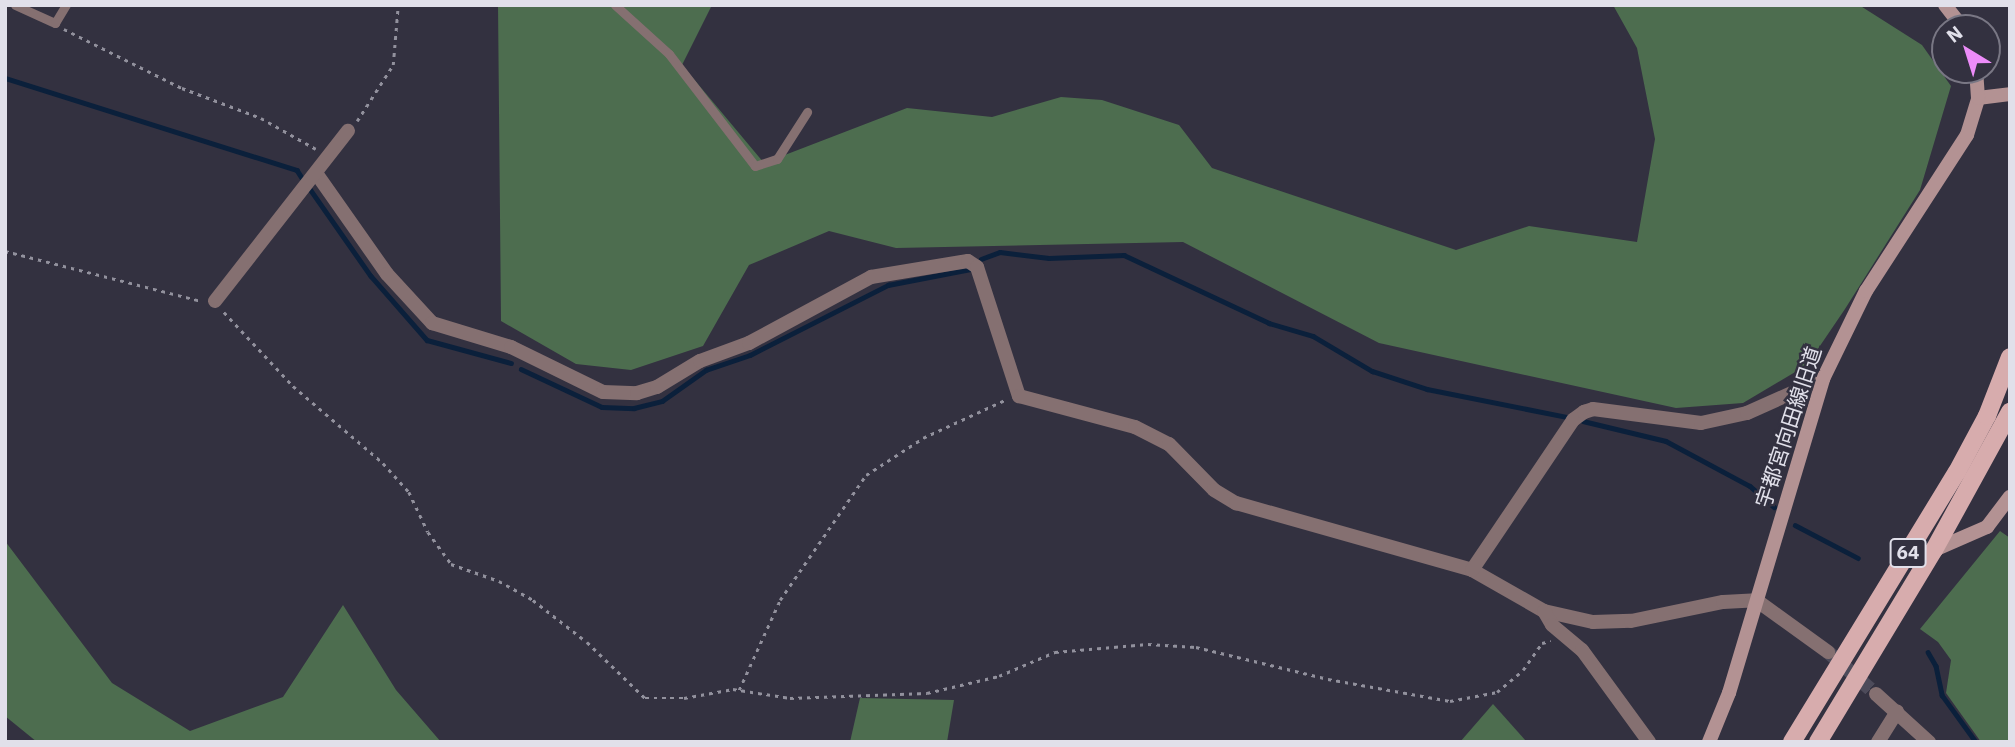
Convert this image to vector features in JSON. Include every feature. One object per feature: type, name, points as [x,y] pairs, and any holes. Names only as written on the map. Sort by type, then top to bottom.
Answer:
[{"type":"main road","name":"64","points":[[1792,742],[1957,472],[1987,416],[2010,357]]},
{"type":"main road","name":"64","points":[[1818,742],[1934,550],[2010,412]]},
{"type":"street","name":"宇都宮向田線旧道","points":[[1709,742],[1756,600],[1823,379],[1866,291],[1952,164],[1978,98],[1977,84]]},
{"type":"street","points":[[1978,98],[2010,94]]},
{"type":"street","points":[[215,301],[316,173],[326,155],[348,131]]},
{"type":"street","points":[[316,173],[387,274],[432,323],[511,347],[603,392],[637,393],[657,387],[700,361],[749,344],[871,277],[968,261],[977,267],[1019,396],[1135,427],[1157,438],[1192,465],[1214,490],[1236,503],[1472,570],[1544,611],[1593,622],[1631,621],[1723,601],[1756,600],[1828,652]]},
{"type":"street","points":[[1472,570],[1573,421],[1584,412],[1701,423],[1747,413],[1823,379]]},
{"type":"street","points":[[1934,550],[1987,527],[2010,497]]},
{"type":"street","points":[[1544,611],[1589,659],[1649,742]]},
{"type":"street","points":[[1876,694],[1929,742]]},
{"type":"street","points":[[1878,742],[1896,712]]},
{"type":"lane","points":[[15,5],[55,23],[66,5]]},
{"type":"lane","points":[[615,5],[669,54],[755,166],[777,159],[807,113]]},
{"type":"path","points":[[348,131],[393,65],[398,5]]},
{"type":"path","points":[[55,23],[86,44],[261,118],[326,155]]},
{"type":"path","points":[[5,251],[188,300],[215,301],[293,386],[383,463],[409,492],[428,532],[451,564],[499,581],[533,600],[587,642],[645,698],[739,690],[790,698],[928,693],[999,676],[1055,652],[1148,644],[1196,647],[1328,679],[1450,701],[1497,692],[1523,670],[1542,643],[1568,639]]},
{"type":"path","points":[[739,690],[780,600],[866,475],[945,426],[1019,396]]},
{"type":"green space","points":[[498,5],[712,5],[682,65],[764,163],[907,108],[992,117],[1061,97],[1102,100],[1179,125],[1212,168],[1456,250],[1529,226],[1637,242],[1655,139],[1637,48],[1613,5],[1859,5],[1922,45],[1931,58],[1931,84],[1951,86],[1920,190],[1845,309],[1807,365],[1743,403],[1676,408],[1379,343],[1183,242],[896,248],[829,231],[749,265],[703,346],[631,370],[576,364],[501,321]]},
{"type":"green space","points":[[2000,531],[2010,538],[2010,742],[1981,742],[1946,693],[1951,660],[1938,642],[1920,629]]},
{"type":"green space","points":[[5,541],[112,683],[190,731],[283,697],[343,605],[396,690],[441,742],[37,742],[5,716]]},
{"type":"green space","points":[[860,698],[954,700],[947,742],[850,742]]},
{"type":"green space","points":[[1493,704],[1527,742],[1460,742]]},
{"type":"waterway","points":[[5,78],[297,170],[302,178]]},
{"type":"waterway","points":[[310,189],[371,276],[427,340],[511,363]]},
{"type":"waterway","points":[[981,259],[1000,252],[1049,258],[1124,255],[1269,323],[1313,336],[1372,371],[1427,389],[1567,417]]},
{"type":"waterway","points":[[521,369],[602,407],[634,408],[662,401],[706,370],[750,355],[888,285],[971,269]]},
{"type":"waterway","points":[[1583,421],[1666,441],[1750,486],[1774,507]]},
{"type":"waterway","points":[[1795,525],[1858,558]]},
{"type":"waterway","points":[[1928,652],[1936,666],[1942,695],[1976,742]]},
{"type":"tunnel","points":[[1828,652],[1876,694]]}]
